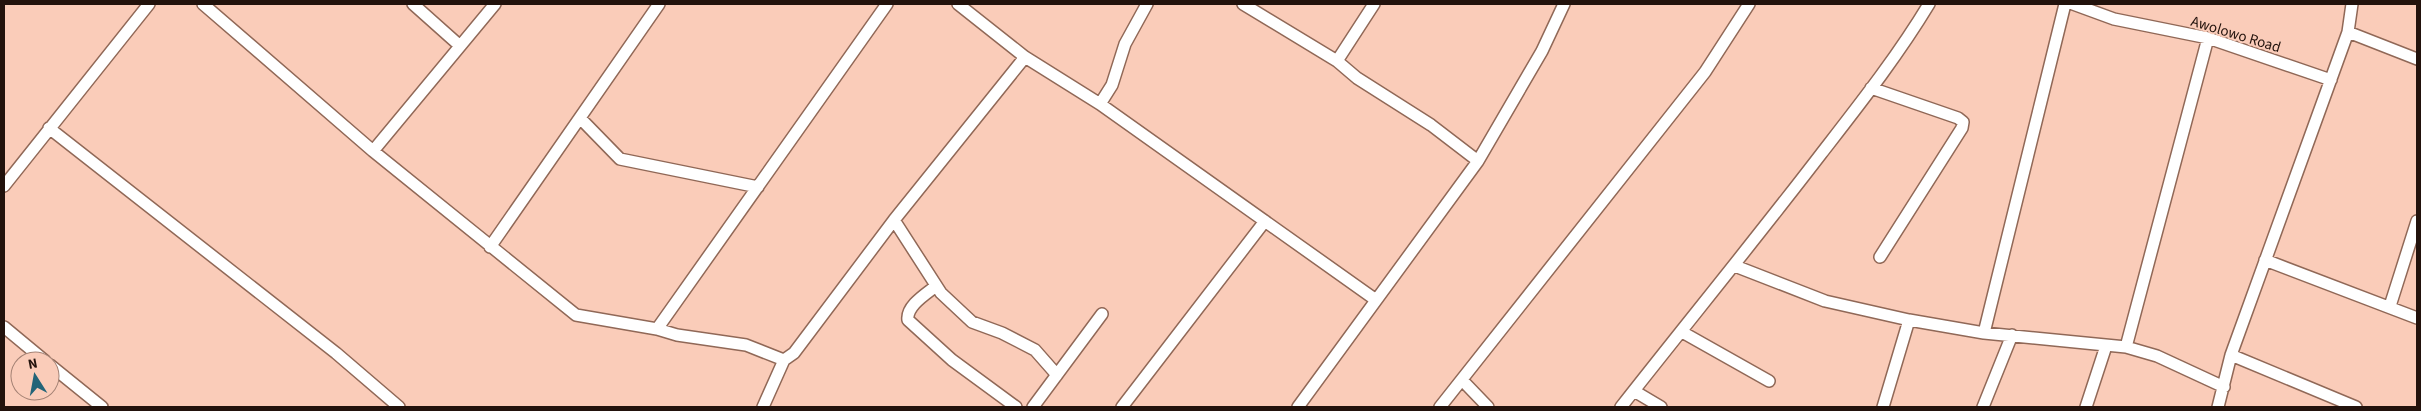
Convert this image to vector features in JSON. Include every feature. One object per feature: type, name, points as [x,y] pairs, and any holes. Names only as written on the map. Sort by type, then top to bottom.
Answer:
[{"type":"street","points":[[4,186],[149,4]]},
{"type":"street","points":[[203,4],[373,150],[576,315],[746,345],[784,360]]},
{"type":"street","points":[[413,4],[459,45]]},
{"type":"street","points":[[373,150],[495,4]]},
{"type":"street","points":[[490,247],[659,4]]},
{"type":"street","points":[[657,329],[887,4]]},
{"type":"street","points":[[958,4],[1025,57],[1100,104],[1376,300]]},
{"type":"street","points":[[1100,104],[1112,85],[1125,44],[1147,4]]},
{"type":"street","points":[[1243,4],[1337,61],[1357,78],[1431,125],[1478,161]]},
{"type":"street","points":[[1337,61],[1374,4]]},
{"type":"street","points":[[1298,407],[1478,161],[1542,51],[1564,4]]},
{"type":"street","points":[[1440,407],[1705,72],[1749,4]]},
{"type":"street","points":[[1622,407],[1735,266],[1871,88],[1909,38],[1929,4]]},
{"type":"street","points":[[1984,333],[2065,4]]},
{"type":"street","name":"Awolowo Road","points":[[2073,4],[2114,19],[2208,38],[2331,80]]},
{"type":"street","points":[[2218,407],[2231,355],[2348,32],[2352,4]]},
{"type":"street","points":[[2348,32],[2417,60]]},
{"type":"street","points":[[2126,347],[2208,38]]},
{"type":"street","points":[[763,407],[784,360],[794,353],[894,220],[1025,57]]},
{"type":"street","points":[[1871,88],[1958,118],[1962,122],[1962,128],[1880,257]]},
{"type":"street","points":[[580,118],[620,159],[758,187]]},
{"type":"street","points":[[49,128],[336,353],[399,407]]},
{"type":"street","points":[[894,220],[936,286],[972,322],[1002,333],[1035,350],[1057,375]]},
{"type":"street","points":[[1122,407],[1265,221]]},
{"type":"street","points":[[2390,306],[2417,221]]},
{"type":"street","points":[[2265,260],[2390,306],[2417,318]]},
{"type":"street","points":[[1735,266],[1825,301],[1909,320],[1984,333],[2126,347],[2157,356],[2224,387]]},
{"type":"street","points":[[936,286],[911,308],[907,315],[908,320],[952,360],[1016,407]]},
{"type":"street","points":[[1033,407],[1102,314]]},
{"type":"street","points":[[1883,407],[1909,320]]},
{"type":"street","points":[[4,327],[33,351]]},
{"type":"street","points":[[1682,332],[1769,381]]},
{"type":"street","points":[[1983,407],[2012,335]]},
{"type":"street","points":[[2086,407],[2106,346]]},
{"type":"street","points":[[2231,355],[2356,407]]},
{"type":"street","points":[[60,373],[102,407]]},
{"type":"street","points":[[1462,380],[1488,407]]},
{"type":"street","points":[[1634,391],[1661,407]]}]
